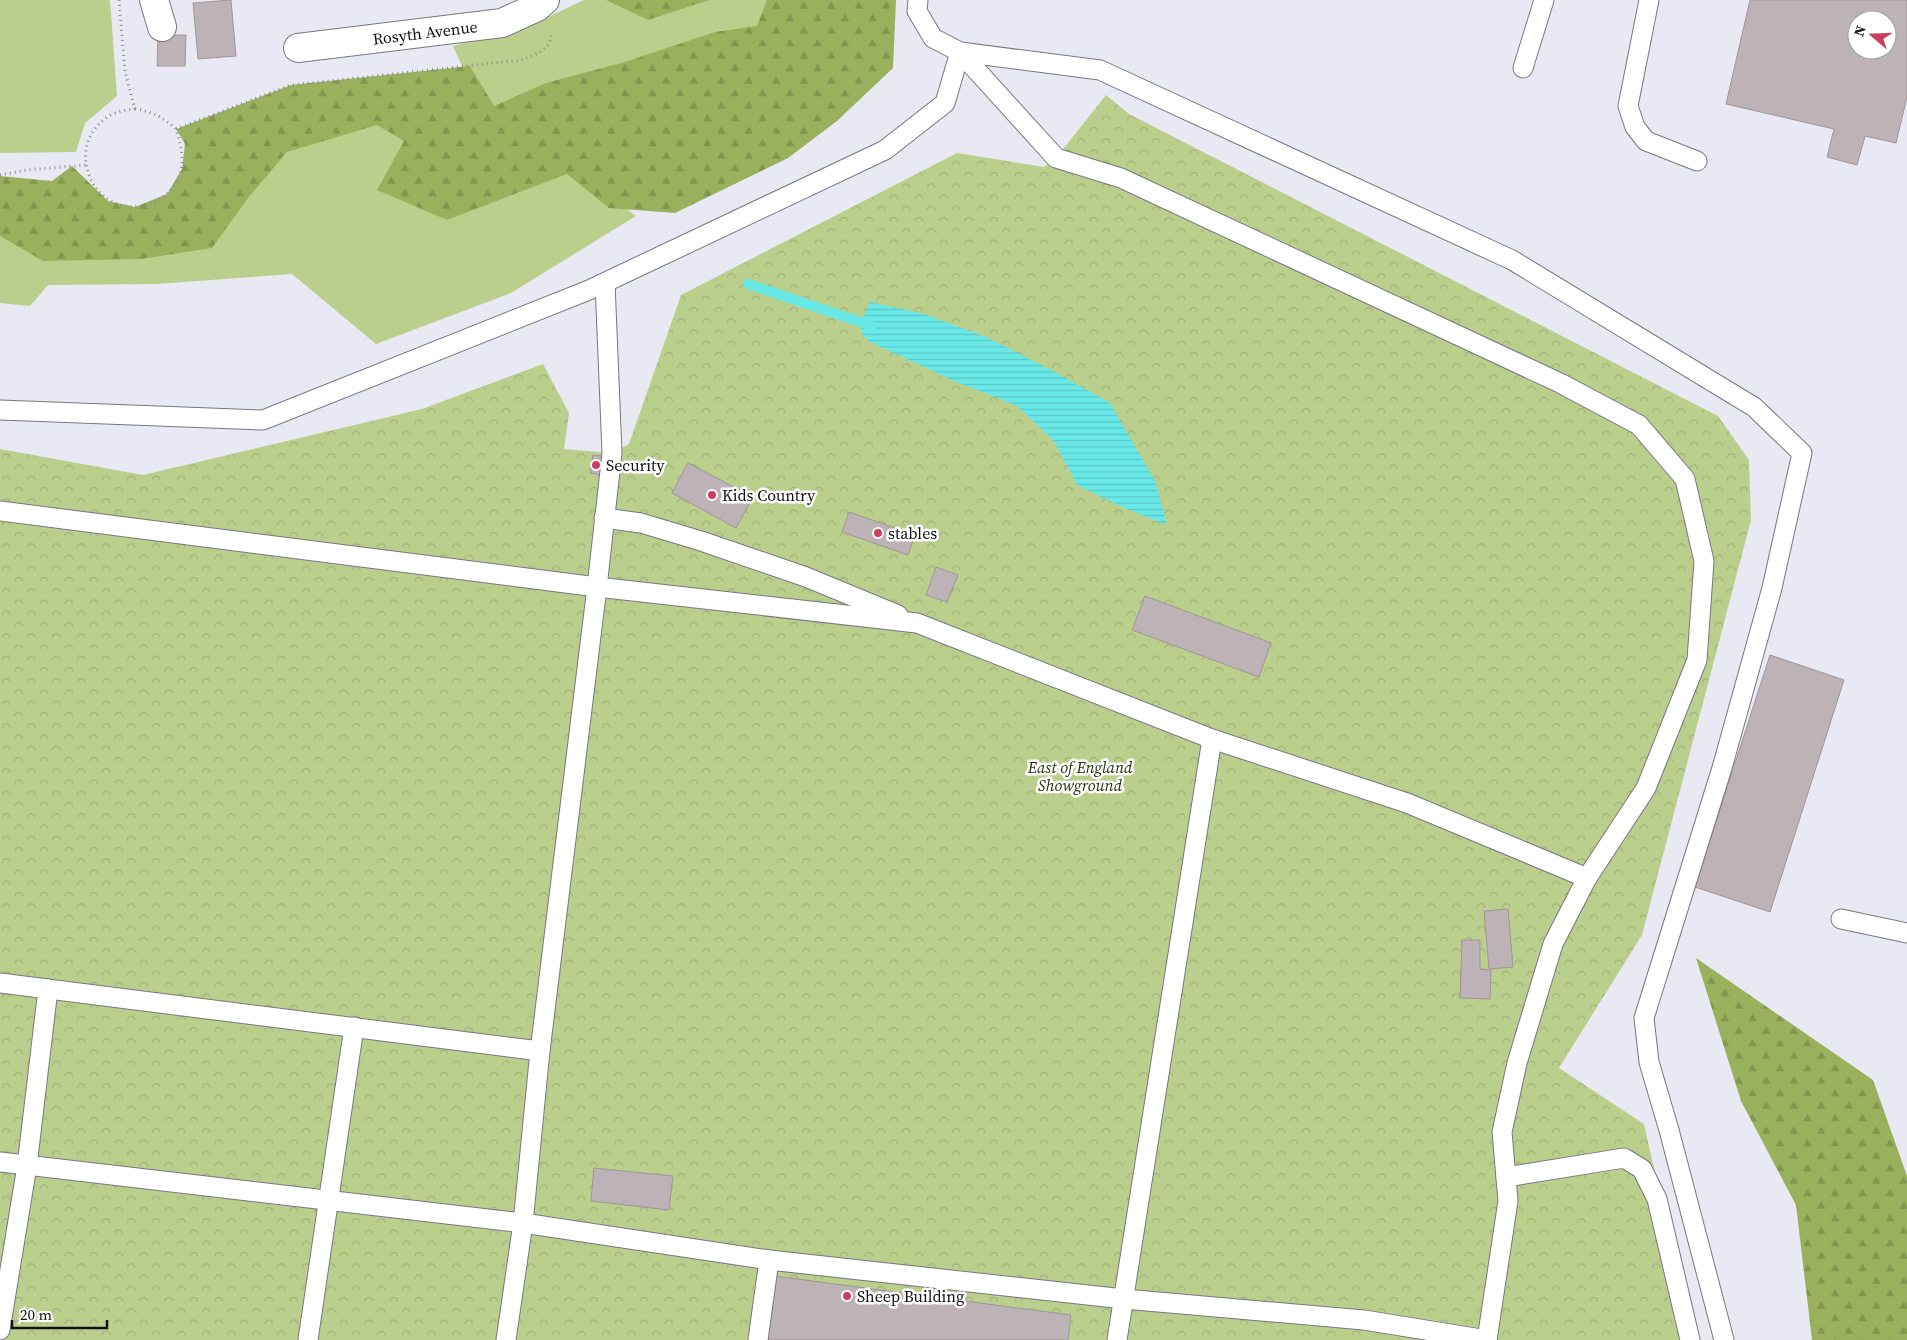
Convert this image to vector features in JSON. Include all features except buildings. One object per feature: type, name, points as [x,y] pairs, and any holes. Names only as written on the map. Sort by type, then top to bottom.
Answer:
[{"type":"street","points":[[154,0],[162,27]]},
{"type":"street","name":"Rosyth Avenue","points":[[298,48],[502,23],[541,4]]},
{"type":"lane","points":[[918,0],[917,11],[933,38],[960,52],[1100,70],[1512,260],[1754,407],[1802,453],[1772,588],[1722,768],[1644,1018],[1649,1062],[1669,1130],[1724,1340]]},
{"type":"lane","points":[[1523,68],[1544,0]]},
{"type":"lane","points":[[1649,0],[1628,106],[1635,126],[1646,141],[1697,161]]},
{"type":"lane","points":[[0,410],[263,420],[605,283],[885,150],[944,103],[960,52]]},
{"type":"lane","points":[[0,1162],[523,1223],[769,1260],[1124,1299],[1364,1320],[1487,1340],[1508,1200],[1502,1132],[1517,1063],[1553,944],[1587,878],[1646,788],[1696,660],[1704,561],[1686,479],[1639,426],[1560,383],[1121,178],[1056,158],[960,52]]},
{"type":"lane","points":[[506,1340],[523,1223],[540,1051],[612,453],[605,283]]},
{"type":"lane","points":[[0,512],[597,587],[917,623]]},
{"type":"lane","points":[[604,518],[641,523],[701,541],[806,577],[1212,740],[1407,803],[1587,878]]},
{"type":"lane","points":[[1117,1340],[1212,740]]},
{"type":"lane","points":[[1842,919],[1907,933]]},
{"type":"lane","points":[[0,984],[540,1051]]},
{"type":"lane","points":[[0,1330],[27,1166],[48,989]]},
{"type":"lane","points":[[308,1340],[354,1027]]},
{"type":"lane","points":[[1506,1177],[1624,1158],[1642,1169],[1657,1199],[1690,1340]]},
{"type":"lane","points":[[758,1340],[769,1260]]},
{"type":"path","points":[[119,0],[125,72],[135,109]]},
{"type":"path","points":[[176,129],[291,85],[521,60],[542,53],[551,38],[550,22],[541,4]]},
{"type":"path","points":[[135,109],[148,111],[176,129],[183,153],[182,169],[175,184],[165,196],[150,204],[135,207],[118,205],[104,197],[93,185],[86,166],[85,155],[88,141],[106,117],[120,111],[135,109]]},
{"type":"path","points":[[0,175],[27,170],[86,166]]},
{"type":"green space","points":[[0,0],[110,0],[117,96],[85,123],[76,152],[0,153]]},
{"type":"green space","points":[[584,0],[781,0],[781,27],[486,119],[453,46],[531,25]]},
{"type":"green space","points":[[606,0],[709,0],[648,20]]},
{"type":"green space","points":[[767,0],[896,0],[893,68],[837,121],[788,158],[675,213],[609,208],[567,174],[447,220],[377,190],[404,141],[377,125],[287,152],[248,198],[212,248],[141,259],[43,261],[0,236],[0,176],[52,181],[72,166],[108,201],[135,207],[167,194],[182,169],[185,144],[176,129],[291,85],[470,66],[494,106],[546,83],[625,62],[715,32],[757,26]]},
{"type":"green space","name":"East of England Showground","points":[[1106,95],[1129,114],[1718,416],[1749,460],[1751,520],[1642,935],[1559,1068],[1644,1124],[1693,1340],[0,1340],[0,449],[143,475],[422,409],[543,364],[569,413],[564,449],[612,453],[629,444],[681,295],[957,153],[1044,167],[1056,158]]},
{"type":"green space","points":[[378,118],[570,165],[636,216],[511,293],[376,344],[292,274],[156,284],[48,285],[30,306],[0,303],[0,225],[46,256],[284,146]]},
{"type":"green space","points":[[1696,958],[1873,1080],[1907,1176],[1907,1340],[1812,1340],[1796,1205],[1741,1101]]},
{"type":"water","points":[[870,302],[924,314],[986,337],[1055,372],[1110,403],[1155,481],[1167,525],[1124,508],[1077,485],[1054,441],[1017,406],[952,380],[870,342],[862,334],[861,322]]},
{"type":"waterway","points":[[748,284],[872,326]]},
{"type":"place","name":"Security","points":[[596,465]]},
{"type":"place","name":"Kids Country","points":[[712,495]]},
{"type":"place","name":"stables","points":[[878,533]]},
{"type":"place","name":"Sheep Building","points":[[847,1296]]}]
